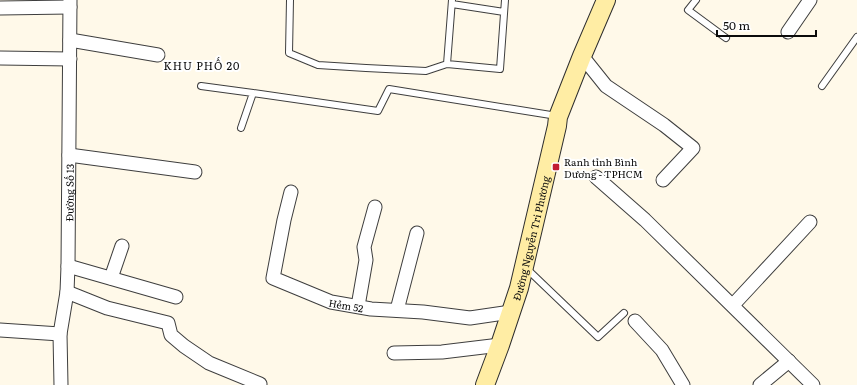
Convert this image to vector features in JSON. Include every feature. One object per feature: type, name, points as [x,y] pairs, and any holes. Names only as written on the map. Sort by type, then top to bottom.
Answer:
[{"type":"main road","name":"Đường Nguyễn Tri Phương","points":[[485,385],[519,288],[558,117],[606,0]]},
{"type":"street","points":[[788,32],[810,0]]},
{"type":"street","points":[[0,8],[70,3]]},
{"type":"street","name":"Đường Số 13","points":[[62,385],[60,334],[67,292],[68,266],[70,3]]},
{"type":"street","points":[[70,40],[158,55]]},
{"type":"street","points":[[582,56],[606,86],[664,125],[693,148],[663,180]]},
{"type":"street","points":[[0,58],[70,58]]},
{"type":"street","points":[[69,155],[195,172]]},
{"type":"street","points":[[596,177],[645,220],[813,385]]},
{"type":"street","name":"Hẻm 52","points":[[291,192],[273,278],[331,302],[358,306],[470,318],[511,312]]},
{"type":"street","points":[[358,306],[366,260],[364,247],[375,207]]},
{"type":"street","points":[[732,305],[810,222]]},
{"type":"street","points":[[397,310],[417,234]]},
{"type":"street","points":[[111,278],[122,246]]},
{"type":"street","points":[[68,266],[176,297]]},
{"type":"street","points":[[67,292],[107,308],[168,322],[171,335],[184,346],[209,362],[260,384]]},
{"type":"street","points":[[635,321],[662,350],[683,385]]},
{"type":"street","points":[[0,330],[60,334]]},
{"type":"street","points":[[394,353],[442,352],[500,345]]},
{"type":"street","points":[[760,385],[789,361]]},
{"type":"lane","points":[[290,0],[289,53],[318,65],[426,71],[447,64],[500,69],[505,0]]},
{"type":"lane","points":[[696,0],[688,10],[726,38]]},
{"type":"lane","points":[[447,64],[452,2],[504,12]]},
{"type":"lane","points":[[822,86],[857,37]]},
{"type":"lane","points":[[201,86],[254,92],[378,111],[389,89],[558,117]]},
{"type":"lane","points":[[241,128],[254,92]]},
{"type":"lane","points":[[524,267],[598,337],[624,313]]},
{"type":"place","name":"Ranh tỉnh Bình Dương - TPHCM","points":[[556,167]]},
{"type":"district","name":"KHU PHỐ 20","points":[[202,65]]}]
